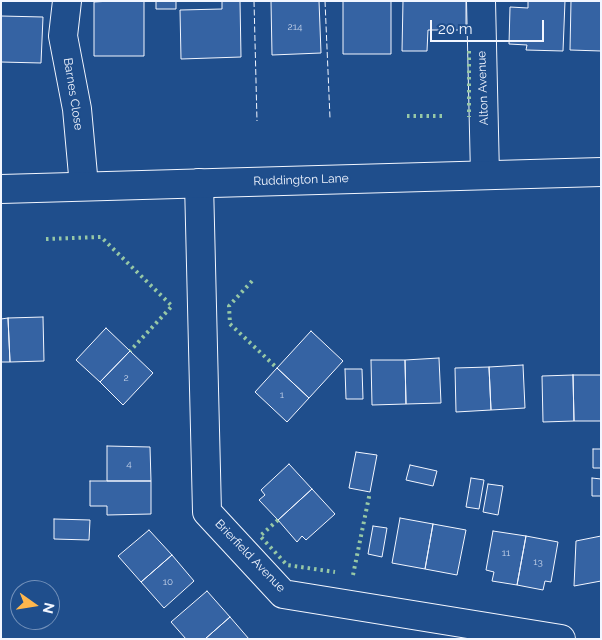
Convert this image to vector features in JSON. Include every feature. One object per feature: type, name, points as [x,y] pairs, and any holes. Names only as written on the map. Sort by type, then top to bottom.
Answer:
[{"type":"street","name":"Barnes Close","points":[[67,1],[63,36],[77,109],[84,186]]},
{"type":"street","name":"Alton Avenue","points":[[481,1],[486,175]]},
{"type":"street","name":"Ruddington Lane","points":[[1,189],[601,172]]},
{"type":"street","name":"Brierfield Avenue","points":[[199,183],[207,512],[283,594],[561,639]]},
{"type":"building","points":[[144,1],[144,56],[94,56],[94,2]]},
{"type":"building","points":[[156,1],[176,1],[176,9],[156,9]]},
{"type":"building","points":[[222,1],[240,1],[241,57],[181,59],[180,10],[222,9]]},
{"type":"building","points":[[271,1],[319,1],[321,53],[272,55]]},
{"type":"building","points":[[343,1],[391,1],[391,54],[343,54]]},
{"type":"building","points":[[403,1],[466,1],[466,30],[428,30],[427,51],[402,51]]},
{"type":"building","points":[[528,1],[565,1],[563,51],[526,50],[527,45],[509,44],[510,7],[528,8]]},
{"type":"building","points":[[571,1],[601,1],[601,51],[570,50]]},
{"type":"building","points":[[1,16],[43,17],[41,63],[1,62]]},
{"type":"building","points":[[43,317],[44,361],[10,362],[8,318]]},
{"type":"building","points":[[8,318],[10,362],[1,362],[1,319]]},
{"type":"building","points":[[106,328],[130,351],[100,382],[76,360]]},
{"type":"building","points":[[311,331],[343,361],[309,398],[277,368]]},
{"type":"building","points":[[130,351],[153,373],[123,405],[100,382]]},
{"type":"building","points":[[439,358],[441,403],[406,404],[405,360]]},
{"type":"building","points":[[371,360],[405,360],[406,404],[372,405]]},
{"type":"building","points":[[523,365],[525,408],[491,410],[489,367]]},
{"type":"building","points":[[489,367],[491,410],[456,412],[455,368]]},
{"type":"building","points":[[277,368],[309,398],[287,422],[255,392]]},
{"type":"building","points":[[345,369],[362,369],[363,399],[346,399]]},
{"type":"building","points":[[573,375],[601,375],[601,421],[574,421]]},
{"type":"building","points":[[573,375],[574,421],[543,422],[542,376]]},
{"type":"building","points":[[107,446],[150,447],[151,481],[107,481]]},
{"type":"building","points":[[593,449],[601,449],[601,468],[593,468]]},
{"type":"building","points":[[356,452],[377,455],[370,492],[349,488]]},
{"type":"building","points":[[289,464],[312,489],[278,520],[259,500],[265,495],[261,490]]},
{"type":"building","points":[[410,465],[437,471],[433,486],[406,480]]},
{"type":"building","points":[[471,478],[484,480],[479,509],[466,507]]},
{"type":"building","points":[[592,478],[601,479],[601,496],[592,496]]},
{"type":"building","points":[[90,481],[151,481],[151,514],[107,515],[107,506],[90,506]]},
{"type":"building","points":[[488,484],[503,486],[498,515],[483,512]]},
{"type":"building","points":[[312,489],[335,514],[306,540],[302,536],[297,542],[278,520]]},
{"type":"building","points":[[400,518],[433,524],[425,569],[392,563]]},
{"type":"building","points":[[54,519],[90,520],[89,540],[54,539]]},
{"type":"building","points":[[433,524],[466,530],[457,575],[425,569]]},
{"type":"building","points":[[373,526],[387,528],[382,557],[368,554]]},
{"type":"building","points":[[149,530],[172,555],[141,582],[118,556]]},
{"type":"building","points":[[493,531],[526,536],[517,585],[492,581],[494,572],[486,570]]},
{"type":"building","points":[[526,536],[558,542],[551,582],[545,581],[543,590],[517,585]]},
{"type":"building","points":[[601,536],[601,581],[574,586],[576,541]]},
{"type":"building","points":[[172,555],[194,581],[164,608],[141,582]]},
{"type":"building","points":[[207,591],[230,617],[205,639],[186,639],[171,622]]},
{"type":"building","points":[[230,617],[249,639],[205,639]]},
{"type":"hedge","points":[[469,51],[469,117]]},
{"type":"hedge","points":[[407,116],[445,116]]},
{"type":"hedge","points":[[46,239],[101,237],[172,306],[130,351]]},
{"type":"hedge","points":[[252,281],[229,306],[230,324],[277,368]]},
{"type":"hedge","points":[[353,575],[370,492]]},
{"type":"hedge","points":[[278,520],[260,536],[287,565],[335,572]]},
{"type":"fence","points":[[254,1],[257,121]]},
{"type":"fence","points":[[325,1],[330,118]]}]
